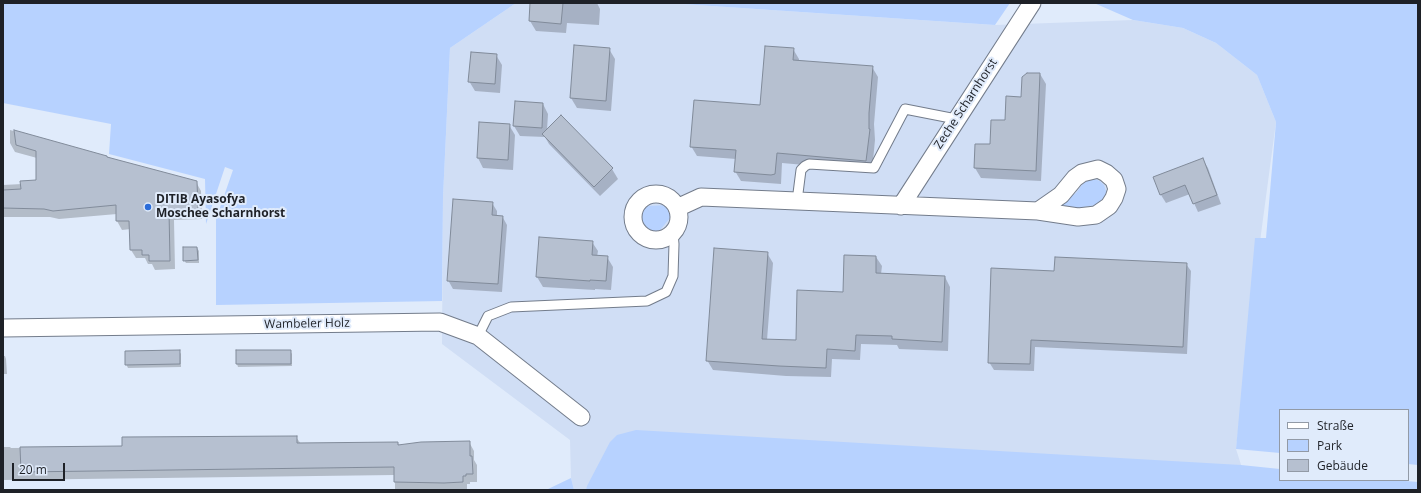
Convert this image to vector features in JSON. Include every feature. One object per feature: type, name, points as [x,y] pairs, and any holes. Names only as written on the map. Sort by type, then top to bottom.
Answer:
[{"type":"street","name":"Zeche Scharnhorst","points":[[901,206],[1032,3]]},
{"type":"street","points":[[657,194],[666,196],[674,203],[679,213],[678,224],[673,234],[666,239],[658,241],[646,238],[636,230],[633,222],[633,214],[637,204],[649,195],[657,194]]},
{"type":"street","points":[[677,208],[701,197],[1038,211]]},
{"type":"street","name":"Wambeler Holz","points":[[3,328],[440,322],[478,336],[581,417]]},
{"type":"lane","points":[[797,201],[801,170],[809,164],[874,168],[905,109],[956,119]]},
{"type":"lane","points":[[478,336],[488,316],[511,307],[647,301],[666,292],[673,276],[673,234]]},
{"type":"shaded area","points":[[516,3],[667,3],[995,25],[1133,20],[1183,28],[1216,43],[1257,75],[1276,122],[1261,234],[1236,449],[1249,490],[574,490],[571,478],[570,440],[442,344],[443,197],[450,48]]},
{"type":"green space","points":[[3,3],[516,3],[450,48],[443,197],[442,301],[216,305],[216,219],[233,170],[225,167],[206,224],[205,179],[109,154],[111,124],[3,103]]},
{"type":"green space","points":[[667,3],[1010,3],[995,25]]},
{"type":"green space","points":[[1094,3],[1418,3],[1418,465],[1409,464],[1409,409],[1279,409],[1279,453],[1236,449],[1255,238],[1266,238],[1276,122],[1257,75],[1216,43],[1183,28],[1133,20]]},
{"type":"green space","points":[[1094,179],[1100,181],[1104,185],[1106,191],[1105,197],[1101,201],[1096,205],[1065,210],[1061,207],[1062,203],[1076,193],[1082,185],[1088,180]]},
{"type":"green space","points":[[669,205],[670,218],[660,230],[653,232],[646,230],[641,224],[640,215],[643,209],[647,206]]},
{"type":"green space","points":[[636,430],[1241,465],[1279,469],[1279,481],[1406,481],[1418,482],[1418,490],[586,490],[610,442],[617,435]]},
{"type":"green space","points":[[571,478],[574,490],[546,490]]},
{"type":"building","points":[[530,3],[563,3],[561,24],[529,21]]},
{"type":"building","points":[[574,45],[610,48],[606,101],[570,98]]},
{"type":"building","points":[[765,46],[794,48],[793,60],[873,66],[869,113],[870,129],[866,161],[777,153],[775,174],[771,175],[734,172],[736,150],[690,147],[694,100],[760,105]]},
{"type":"building","points":[[471,52],[497,54],[495,84],[468,82]]},
{"type":"building","points":[[1027,73],[1040,73],[1036,171],[974,168],[975,144],[990,144],[991,120],[1005,120],[1006,96],[1021,97],[1022,77]]},
{"type":"building","points":[[515,101],[543,103],[542,128],[513,126]]},
{"type":"building","points":[[561,115],[613,168],[594,187],[542,134]]},
{"type":"building","points":[[479,122],[510,124],[508,160],[477,158]]},
{"type":"building","points":[[14,130],[197,181],[198,210],[169,211],[170,261],[149,261],[149,255],[142,255],[142,250],[130,250],[129,221],[116,221],[116,205],[53,211],[44,209],[3,208],[3,190],[21,189],[20,181],[36,180],[36,151],[16,145]]},
{"type":"building","points":[[1203,158],[1217,195],[1193,204],[1185,185],[1160,195],[1153,177]]},
{"type":"building","points":[[453,199],[493,202],[492,215],[503,216],[498,284],[447,281]]},
{"type":"building","points":[[539,237],[593,241],[592,255],[608,256],[606,281],[536,277]]},
{"type":"building","points":[[183,247],[197,247],[198,260],[183,261]]},
{"type":"building","points":[[714,248],[768,252],[762,339],[796,340],[797,290],[843,292],[844,255],[876,256],[876,273],[945,276],[942,342],[892,339],[892,336],[856,335],[855,351],[827,349],[826,368],[706,361]]},
{"type":"building","points":[[1055,257],[1187,263],[1183,347],[1031,340],[1030,364],[988,363],[991,268],[1054,271]]},
{"type":"building","points":[[180,350],[180,364],[125,365],[125,351]]},
{"type":"building","points":[[236,350],[291,350],[291,364],[236,364]]},
{"type":"building","points":[[297,436],[297,443],[398,442],[398,445],[421,442],[470,441],[470,456],[472,456],[473,474],[466,474],[466,476],[463,476],[463,482],[444,483],[394,482],[394,467],[21,472],[20,447],[122,446],[122,437]]},
{"type":"place","name":"DITIB Ayasofya Moschee Scharnhorst","points":[[148,207]]}]
